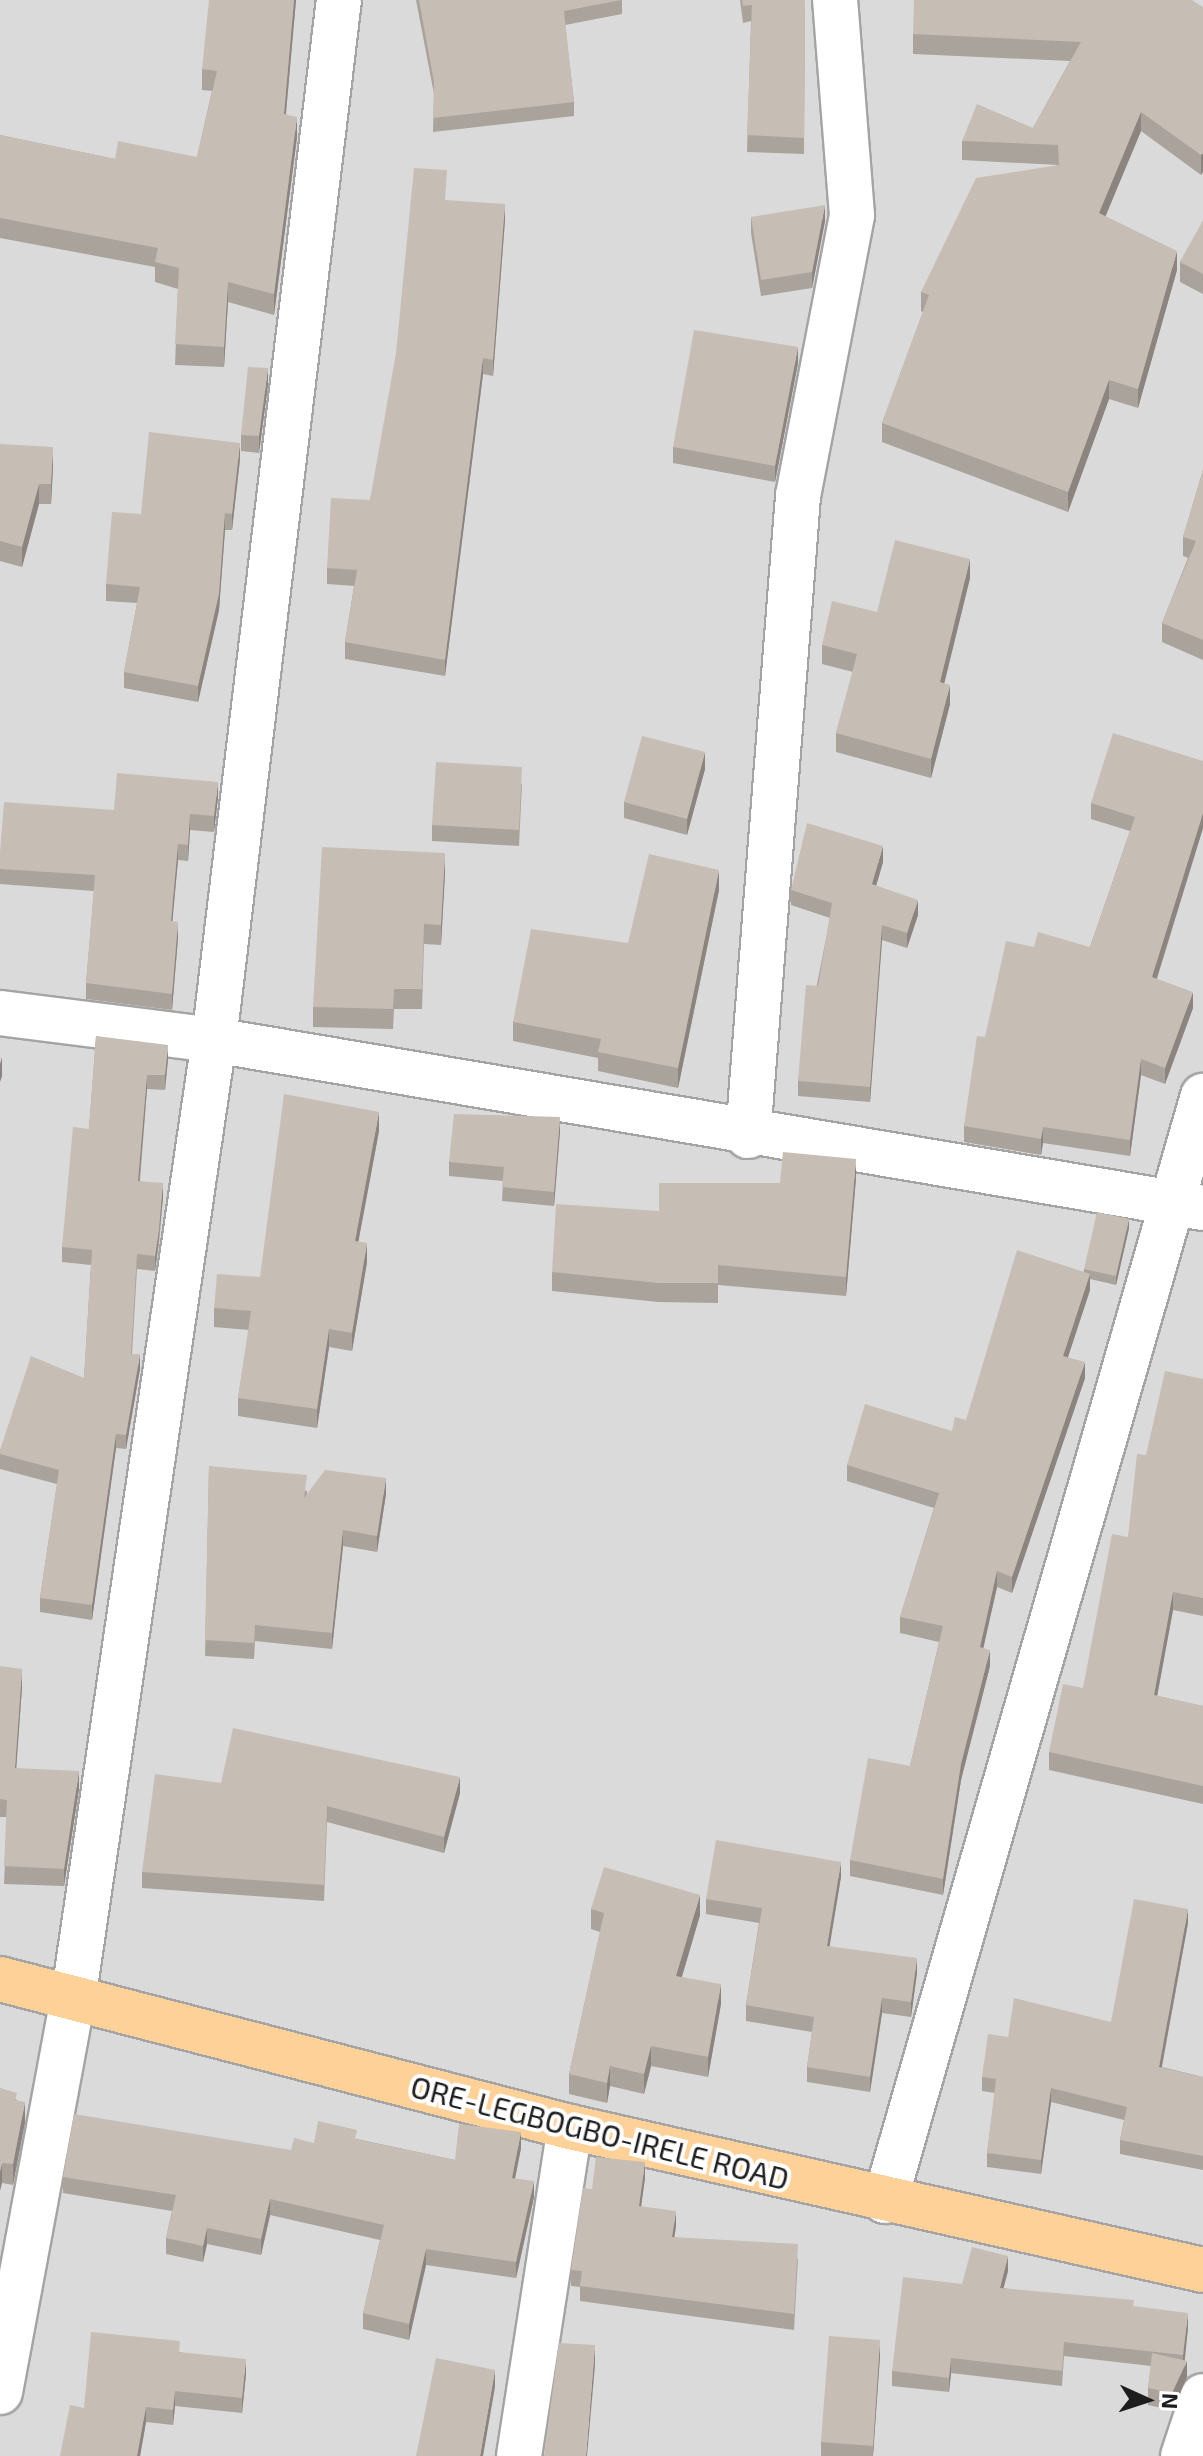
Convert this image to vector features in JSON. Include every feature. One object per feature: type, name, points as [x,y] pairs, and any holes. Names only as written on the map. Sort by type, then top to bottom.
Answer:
[{"type":"main road","name":"ORE-LEGBOGBO-IRELE ROAD","points":[[0,1979],[570,2127],[885,2201],[1203,2270]]},
{"type":"street","points":[[0,2392],[73,2000],[214,1040],[339,0]]},
{"type":"street","points":[[748,1136],[798,496],[852,215],[835,0]]},
{"type":"street","points":[[0,1013],[214,1040],[748,1136],[1188,1207]]},
{"type":"street","points":[[885,2201],[1188,1207],[1203,1096]]},
{"type":"street","points":[[519,2456],[570,2127]]},
{"type":"street","points":[[1183,2456],[1203,2396]]},
{"type":"shaded area","points":[[0,0],[1203,0],[1203,2456],[0,2456]]},
{"type":"building","points":[[209,0],[294,0],[284,114],[297,117],[274,294],[228,282],[224,347],[175,344],[179,268],[155,262],[158,248],[0,218],[0,135],[115,159],[118,141],[197,157],[217,71],[202,69]]},
{"type":"building","points":[[419,0],[621,0],[564,11],[574,102],[433,118],[434,82]]},
{"type":"building","points":[[742,0],[805,0],[804,138],[747,135],[752,5],[743,6]]},
{"type":"building","points":[[914,0],[1192,0],[1203,7],[1203,153],[1201,155],[1141,112],[1099,213],[1177,251],[1138,389],[1109,380],[1068,492],[882,423],[929,295],[921,292],[976,178],[1059,165],[1058,145],[962,141],[977,104],[1033,128],[1081,42],[913,34]]},
{"type":"building","points":[[414,168],[447,170],[445,200],[505,204],[493,360],[483,358],[445,660],[345,642],[357,570],[327,568],[331,498],[370,500],[396,353]]},
{"type":"building","points":[[825,205],[812,272],[761,280],[751,217]]},
{"type":"building","points":[[1203,221],[1203,274],[1180,262]]},
{"type":"building","points":[[694,330],[798,347],[775,466],[673,447]]},
{"type":"building","points":[[248,367],[268,368],[259,436],[241,435]]},
{"type":"building","points":[[149,432],[240,443],[232,514],[225,513],[219,594],[198,686],[124,672],[140,587],[106,584],[112,512],[141,514]]},
{"type":"building","points":[[0,444],[53,447],[51,484],[39,484],[22,547],[0,541]]},
{"type":"building","points":[[1203,470],[1203,640],[1162,623],[1196,541],[1183,537]]},
{"type":"building","points":[[895,540],[970,559],[940,682],[950,685],[931,759],[836,733],[857,654],[822,645],[832,601],[877,612]]},
{"type":"building","points":[[1113,733],[1203,761],[1203,813],[1152,977],[1193,992],[1165,1068],[1141,1059],[1130,1140],[1043,1127],[1041,1139],[964,1126],[977,1036],[985,1037],[1006,941],[1034,947],[1038,932],[1090,947],[1135,817],[1091,803]]},
{"type":"building","points":[[642,736],[705,752],[687,819],[624,802]]},
{"type":"building","points":[[436,762],[522,767],[519,830],[432,825]]},
{"type":"building","points":[[117,773],[218,782],[214,816],[190,814],[188,845],[178,844],[171,921],[178,922],[172,994],[86,983],[95,875],[0,869],[4,802],[114,810]]},
{"type":"building","points":[[807,823],[883,846],[872,884],[918,900],[907,933],[882,925],[870,1087],[798,1081],[806,985],[818,986],[832,903],[791,890]]},
{"type":"building","points":[[322,847],[445,853],[441,925],[424,924],[422,989],[394,989],[393,1009],[313,1007]]},
{"type":"building","points":[[649,854],[719,870],[678,1068],[598,1052],[601,1039],[513,1022],[531,929],[628,943]]},
{"type":"building","points":[[96,1036],[168,1045],[165,1075],[147,1075],[138,1181],[163,1183],[159,1230],[155,1256],[137,1254],[131,1354],[140,1354],[126,1435],[116,1434],[92,1605],[40,1598],[59,1470],[0,1454],[0,1450],[31,1356],[84,1378],[92,1250],[62,1247],[73,1127],[89,1129]]},
{"type":"building","points":[[284,1094],[379,1112],[355,1241],[367,1243],[352,1333],[329,1329],[317,1409],[238,1398],[251,1311],[214,1308],[217,1274],[260,1277]]},
{"type":"building","points":[[454,1114],[560,1117],[554,1192],[502,1187],[504,1167],[449,1162]]},
{"type":"building","points":[[783,1152],[856,1159],[846,1277],[718,1265],[718,1283],[658,1283],[552,1272],[556,1204],[659,1211],[659,1183],[780,1183]]},
{"type":"building","points":[[1097,1212],[1129,1219],[1116,1276],[1084,1269]]},
{"type":"building","points":[[1017,1250],[1090,1274],[1063,1356],[1085,1362],[1012,1577],[997,1571],[980,1647],[990,1650],[961,1764],[943,1879],[850,1860],[868,1758],[910,1766],[943,1626],[900,1617],[939,1493],[847,1465],[865,1404],[952,1431],[955,1417],[966,1420]]},
{"type":"building","points":[[1165,1371],[1203,1379],[1203,1598],[1173,1592],[1154,1695],[1203,1706],[1203,1786],[1049,1752],[1063,1684],[1083,1688],[1112,1534],[1128,1537],[1137,1454],[1146,1455]]},
{"type":"building","points":[[209,1466],[307,1475],[304,1498],[325,1470],[386,1478],[377,1536],[343,1530],[332,1633],[255,1625],[254,1643],[205,1640]]},
{"type":"building","points":[[0,1666],[22,1669],[15,1768],[79,1771],[64,1869],[4,1866],[7,1800],[0,1799]]},
{"type":"building","points":[[233,1728],[460,1777],[444,1837],[327,1806],[324,1885],[142,1872],[155,1774],[221,1783]]},
{"type":"building","points":[[716,1840],[841,1862],[827,1946],[917,1958],[911,2002],[882,1998],[870,2077],[807,2067],[814,2017],[746,2005],[762,1908],[706,1899]]},
{"type":"building","points":[[604,1867],[700,1895],[676,1976],[721,1984],[708,2057],[651,2046],[644,2074],[610,2066],[607,2083],[569,2074],[604,1913],[591,1909]]},
{"type":"building","points":[[1134,1899],[1188,1909],[1159,2067],[1203,2077],[1203,2156],[1120,2140],[1127,2107],[1051,2088],[1041,2160],[987,2153],[996,2079],[982,2077],[988,2034],[1008,2037],[1014,1998],[1111,2022]]},
{"type":"building","points":[[0,2088],[17,2093],[15,2100],[25,2102],[13,2164],[2,2163],[0,2171]]},
{"type":"building","points":[[74,2114],[291,2150],[294,2138],[314,2143],[318,2121],[357,2130],[355,2139],[455,2160],[459,2124],[521,2132],[512,2178],[534,2181],[516,2262],[426,2249],[409,2324],[363,2313],[384,2225],[270,2199],[261,2239],[207,2228],[203,2246],[166,2238],[176,2195],[63,2177]]},
{"type":"building","points":[[596,2157],[645,2162],[639,2206],[676,2211],[672,2237],[798,2244],[794,2314],[580,2286],[582,2271],[571,2270],[583,2188],[592,2189]]},
{"type":"building","points":[[972,2247],[1008,2256],[1000,2288],[1134,2300],[1133,2306],[1188,2313],[1183,2355],[1064,2342],[1062,2371],[951,2358],[949,2378],[892,2371],[903,2277],[962,2284]]},
{"type":"building","points":[[91,2332],[180,2341],[179,2352],[246,2359],[242,2398],[175,2391],[173,2410],[146,2407],[137,2456],[60,2456],[70,2405],[84,2408]]},
{"type":"building","points":[[829,2336],[880,2340],[873,2446],[821,2442]]},
{"type":"building","points":[[559,2343],[595,2345],[586,2456],[544,2456]]},
{"type":"building","points":[[1152,2353],[1187,2361],[1172,2393],[1148,2388]]},
{"type":"building","points":[[436,2358],[495,2370],[480,2456],[416,2456]]}]
